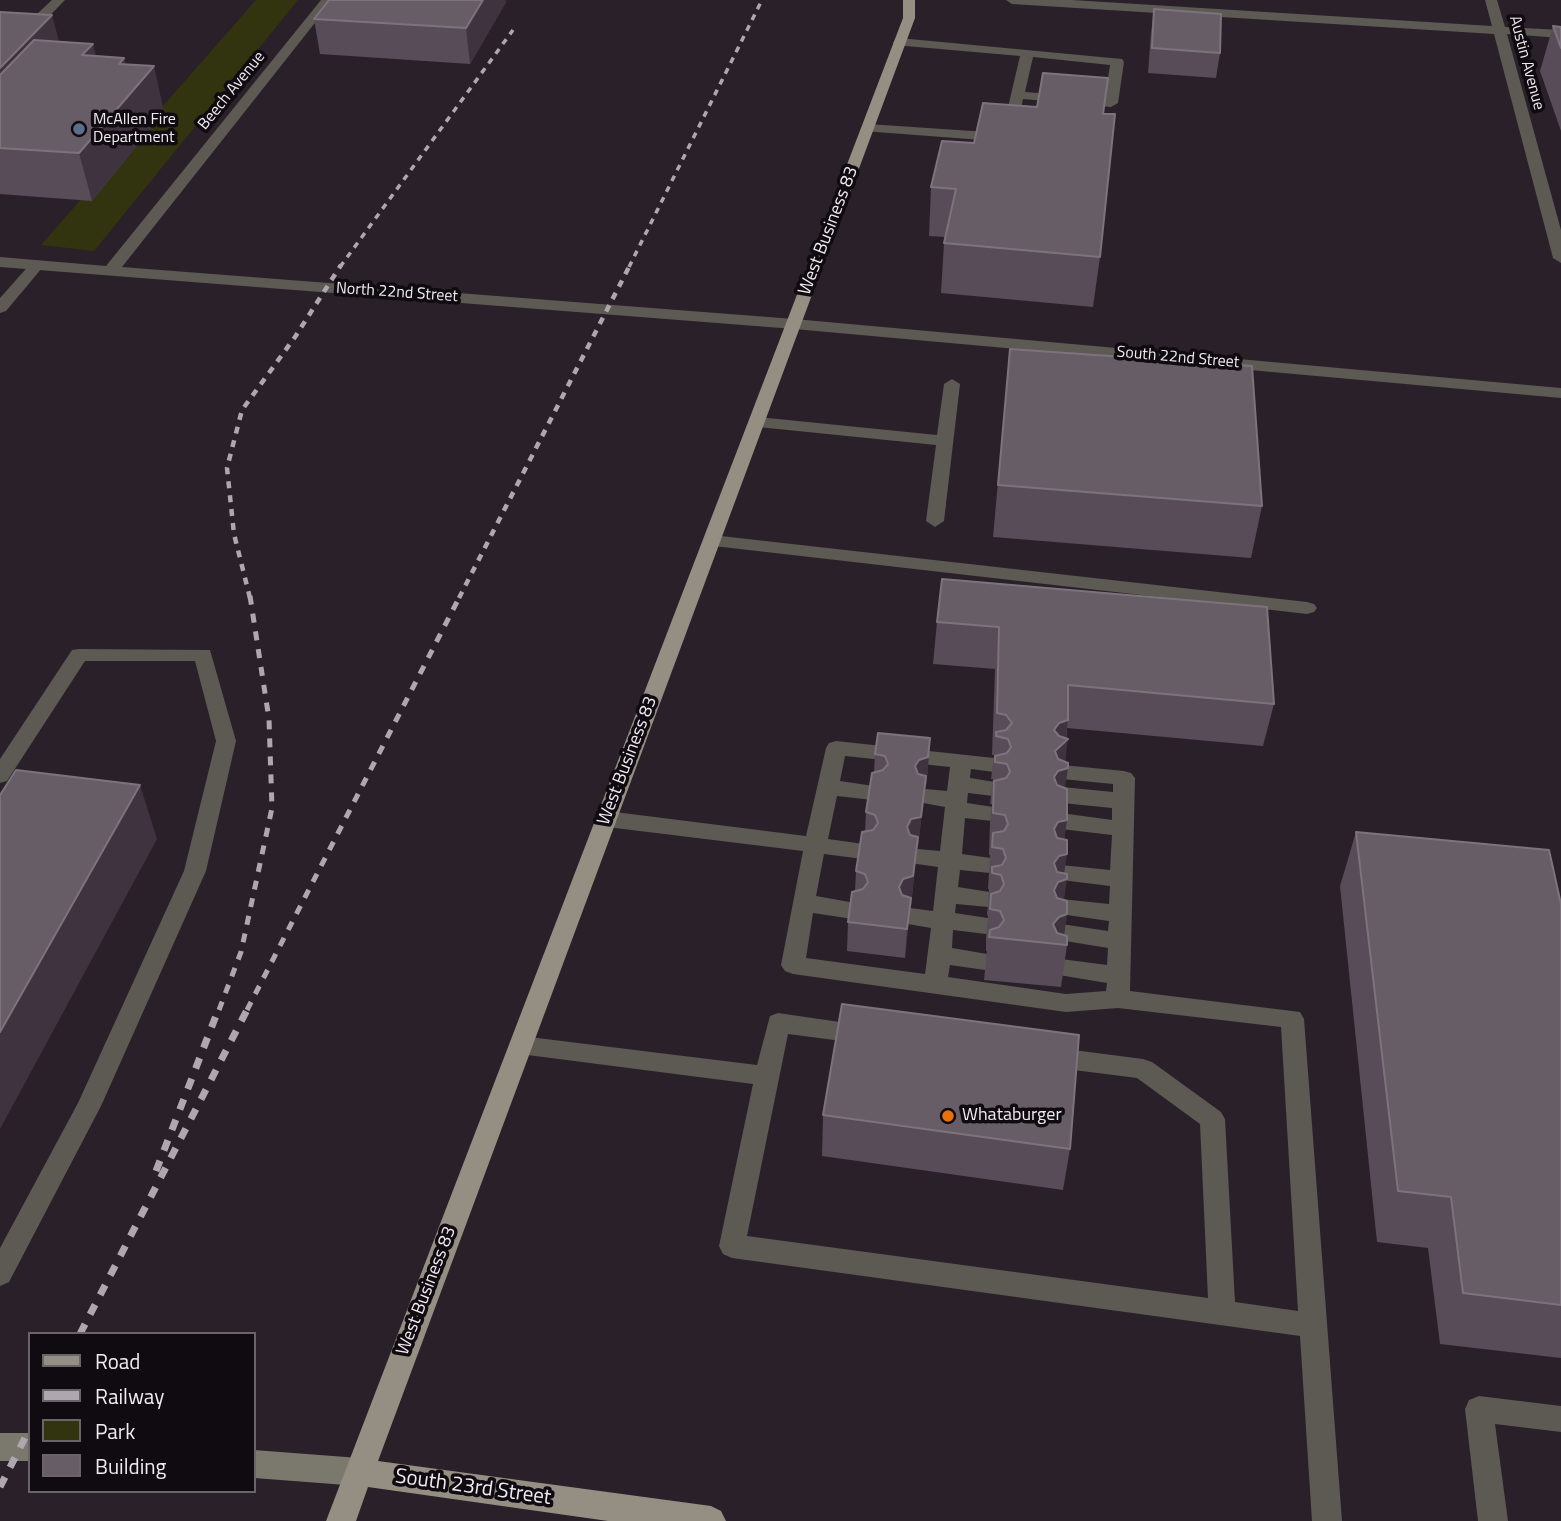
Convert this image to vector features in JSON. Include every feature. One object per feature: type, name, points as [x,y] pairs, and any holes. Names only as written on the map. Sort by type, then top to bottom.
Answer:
[{"type":"main road","name":"West Business 83","points":[[341,1521],[868,128],[908,18],[909,0]]},
{"type":"main road","points":[[0,1447],[28,1447]]},
{"type":"main road","points":[[256,1464],[359,1472]]},
{"type":"main road","name":"South 23rd Street","points":[[359,1472],[711,1521]]},
{"type":"street","points":[[11,47],[59,0]]},
{"type":"street","name":"Beech Avenue","points":[[111,270],[327,0]]},
{"type":"street","points":[[1012,0],[1561,34]]},
{"type":"street","name":"Austin Avenue","points":[[1491,0],[1561,258]]},
{"type":"street","points":[[900,42],[1117,62],[1111,103],[1018,95]]},
{"type":"street","points":[[868,128],[1008,138],[1027,53]]},
{"type":"street","name":"North 22nd Street","points":[[0,262],[794,324]]},
{"type":"street","points":[[0,308],[37,265]]},
{"type":"street","name":"South 22nd Street","points":[[794,324],[1561,393]]},
{"type":"street","points":[[1216,362],[1217,384]]},
{"type":"street","points":[[935,521],[952,384]]},
{"type":"street","points":[[758,422],[945,441]]},
{"type":"street","points":[[712,541],[1307,608]]},
{"type":"street","points":[[0,776],[79,655],[203,655],[226,741],[195,871],[89,1107],[0,1275]]},
{"type":"street","points":[[994,765],[836,748],[803,903],[793,965],[1066,1003],[1119,987]]},
{"type":"street","points":[[936,984],[961,761]]},
{"type":"street","points":[[1062,772],[1124,778],[1119,987]]},
{"type":"street","points":[[827,787],[873,792]]},
{"type":"street","points":[[926,797],[956,798],[993,788]]},
{"type":"street","points":[[1062,795],[1123,802]]},
{"type":"street","points":[[956,798],[992,813]]},
{"type":"street","points":[[607,819],[863,851]]},
{"type":"street","points":[[1061,821],[1122,829]]},
{"type":"street","points":[[918,857],[990,865]]},
{"type":"street","points":[[1061,873],[1121,879]]},
{"type":"street","points":[[945,894],[988,899]]},
{"type":"street","points":[[803,903],[853,910]]},
{"type":"street","points":[[1061,907],[1120,914]]},
{"type":"street","points":[[910,916],[986,925]]},
{"type":"street","points":[[1061,933],[1119,941]]},
{"type":"street","points":[[938,954],[985,961]]},
{"type":"street","points":[[1061,968],[1119,987],[1292,1019],[1327,1521]]},
{"type":"street","points":[[886,1037],[778,1023],[732,1246],[1313,1325]]},
{"type":"street","points":[[520,1046],[768,1076]]},
{"type":"street","points":[[1021,1054],[1143,1069],[1212,1119],[1222,1312]]},
{"type":"street","points":[[1493,1521],[1479,1409],[1561,1419]]},
{"type":"green space","points":[[256,0],[298,0],[94,251],[41,245]]},
{"type":"building","points":[[329,0],[483,0],[466,28],[314,19]]},
{"type":"building","points":[[1154,9],[1221,14],[1220,53],[1152,48]]},
{"type":"building","points":[[0,12],[52,15],[0,68]]},
{"type":"building","points":[[1553,26],[1561,27],[1561,48]]},
{"type":"building","points":[[34,40],[93,44],[82,55],[124,58],[119,64],[154,66],[79,153],[0,148],[0,75]]},
{"type":"building","points":[[1043,73],[1108,78],[1103,114],[1115,114],[1100,257],[944,243],[956,189],[931,187],[942,141],[974,143],[983,103],[1037,107]]},
{"type":"building","points":[[1010,349],[1252,366],[1262,506],[998,485]]},
{"type":"building","points":[[942,579],[1267,607],[1274,704],[1068,685],[1068,720],[1059,723],[1054,730],[1059,736],[1068,739],[1055,751],[1058,759],[1068,763],[1068,768],[1058,771],[1054,777],[1057,785],[1067,789],[1067,820],[1058,822],[1054,829],[1057,838],[1067,840],[1067,854],[1059,856],[1054,863],[1057,872],[1067,874],[1067,879],[1058,882],[1054,890],[1057,898],[1067,901],[1067,914],[1059,917],[1053,924],[1057,933],[1067,936],[1067,945],[989,937],[990,930],[999,927],[1004,920],[1000,911],[990,909],[991,894],[1000,891],[1004,884],[1001,875],[992,873],[992,867],[1002,865],[1006,858],[1003,849],[992,847],[993,833],[1004,831],[1008,824],[1005,815],[993,813],[994,781],[1006,778],[1010,772],[1007,764],[995,762],[995,756],[1007,753],[1011,747],[1008,739],[996,736],[996,732],[1006,730],[1012,723],[1006,715],[997,713],[999,627],[937,622]]},
{"type":"building","points":[[878,733],[930,738],[928,757],[919,760],[915,766],[918,774],[926,776],[921,817],[911,819],[907,827],[910,835],[918,837],[913,876],[903,879],[899,887],[902,895],[911,898],[907,929],[848,922],[852,892],[863,889],[868,882],[865,874],[856,871],[862,832],[873,830],[878,823],[875,815],[866,812],[872,773],[883,770],[888,764],[885,756],[875,754]]},
{"type":"building","points":[[16,770],[140,785],[0,1032],[0,795]]},
{"type":"building","points":[[1356,832],[1549,850],[1561,904],[1561,1305],[1463,1293],[1451,1197],[1398,1191]]},
{"type":"building","name":"Whataburger","points":[[842,1004],[1079,1035],[1070,1149],[823,1115]]},
{"type":"railway","points":[[630,265],[762,0]]},
{"type":"railway","points":[[340,267],[513,30]]},
{"type":"railway","points":[[250,598],[234,534],[227,468],[242,410],[295,337],[341,265]]},
{"type":"railway","points":[[459,598],[630,265]]},
{"type":"railway","points":[[219,1010],[241,952],[272,808],[269,719],[250,596]]},
{"type":"railway","points":[[247,1010],[460,596]]},
{"type":"railway","points":[[156,1171],[219,1008]]},
{"type":"railway","points":[[81,1332],[248,1008]]},
{"type":"railway","points":[[0,1487],[28,1432]]},
{"type":"place","name":"McAllen Fire Department","points":[[79,129]]},
{"type":"place","name":"Whataburger","points":[[948,1116]]}]
